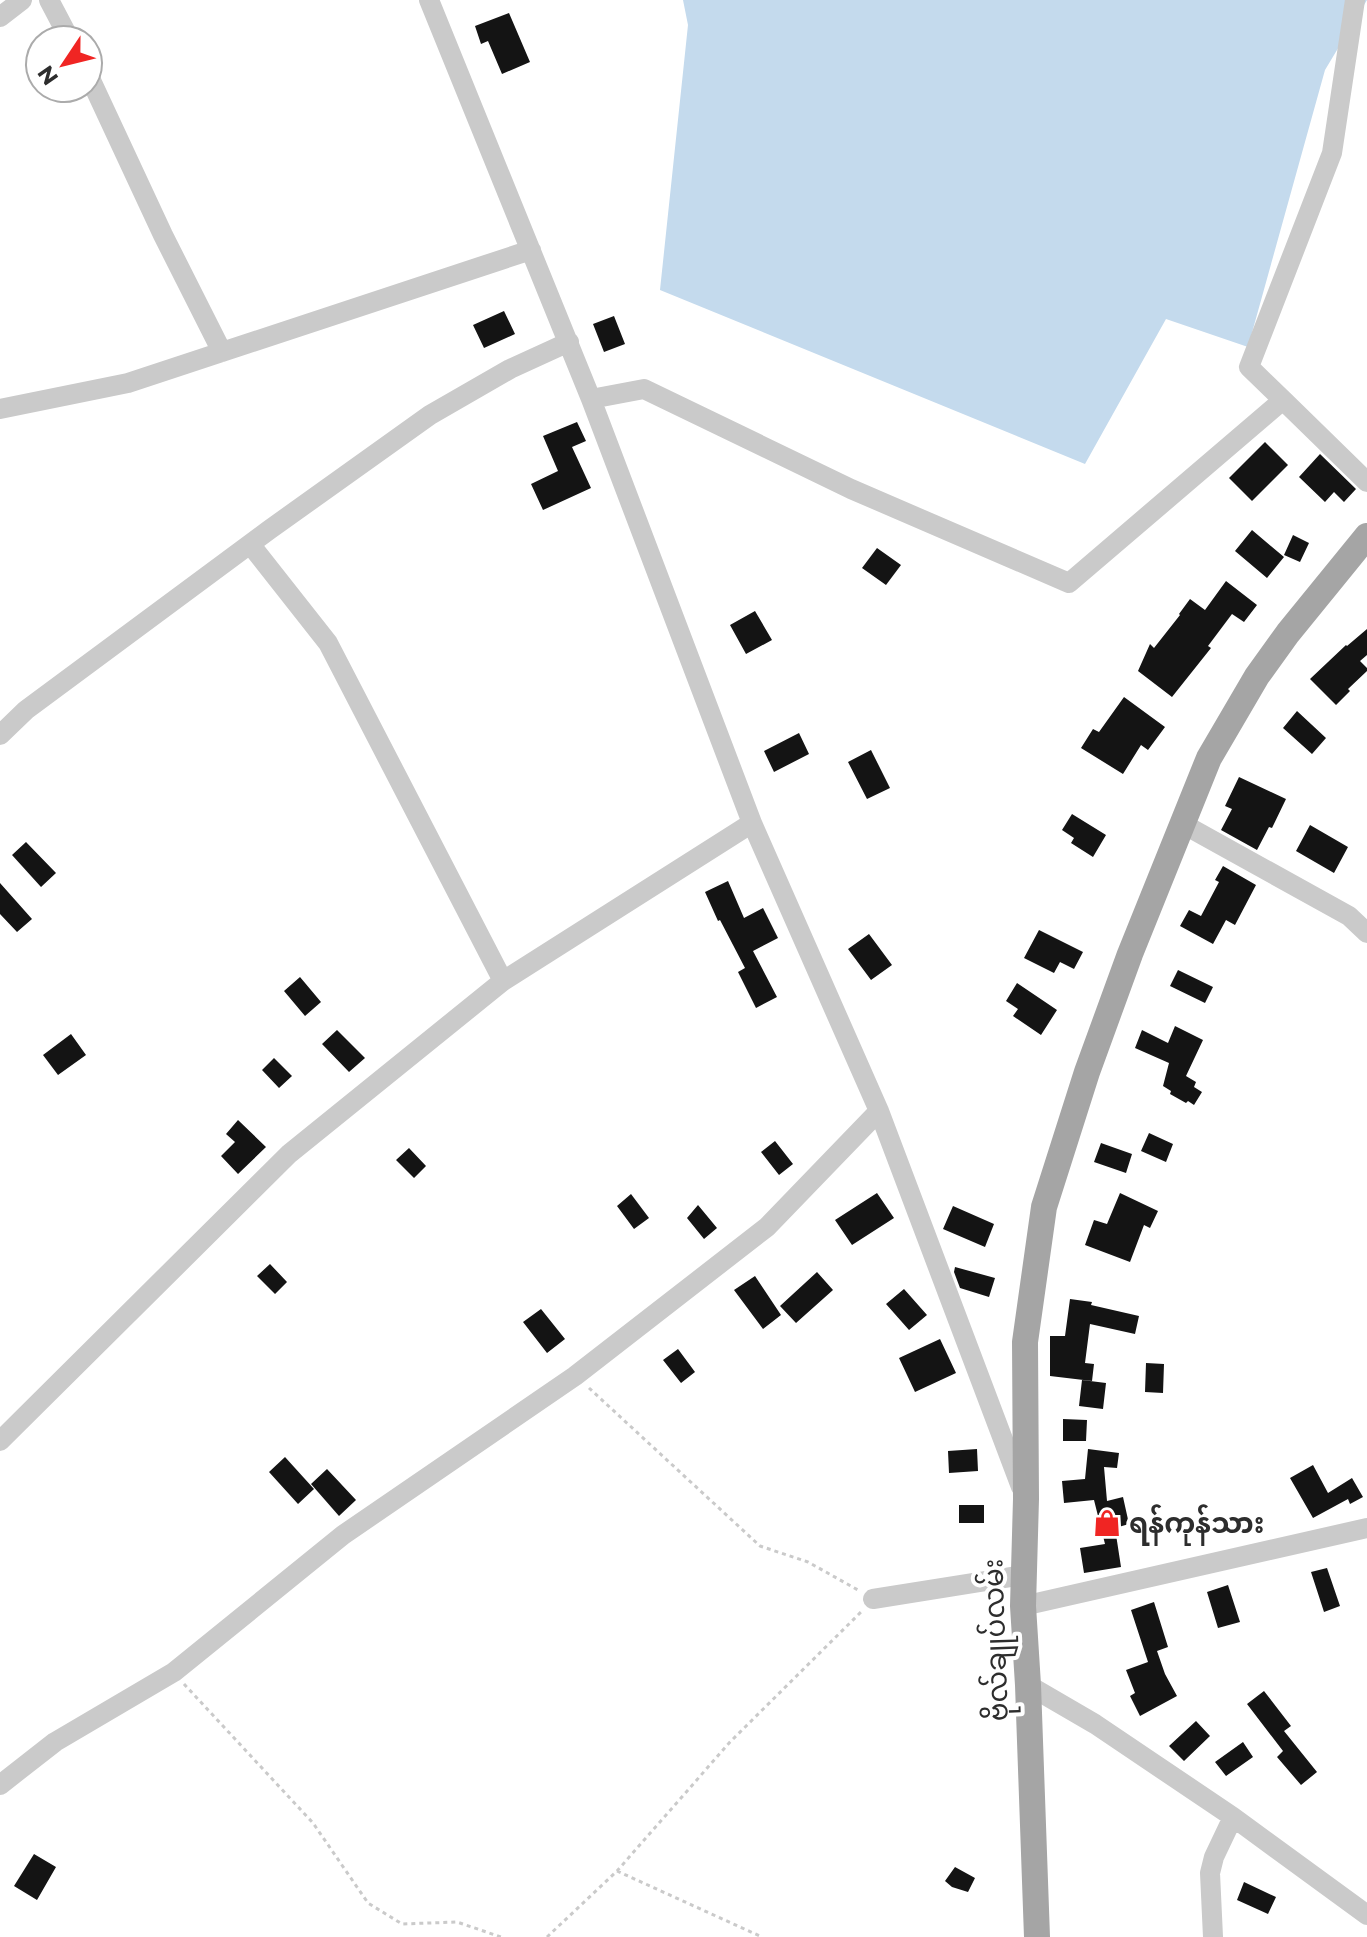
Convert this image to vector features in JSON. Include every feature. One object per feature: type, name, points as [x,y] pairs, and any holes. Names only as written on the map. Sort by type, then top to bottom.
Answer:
[{"type":"main road","name":"ဗိုလ်ချုပ်လမ်း","points":[[1037,1937],[1023,1606],[1025,1342],[1044,1207],[1087,1072],[1130,954],[1209,758],[1257,676],[1367,536]]},
{"type":"street","points":[[0,17],[22,0]]},
{"type":"street","points":[[49,0],[62,24]]},
{"type":"street","points":[[429,0],[569,342],[752,823],[879,1111],[1026,1499]]},
{"type":"street","points":[[1355,0],[1332,153],[1249,367],[1367,482]]},
{"type":"street","points":[[102,104],[222,352]]},
{"type":"street","points":[[0,409],[128,383],[531,250]]},
{"type":"street","points":[[0,735],[26,710],[430,415],[510,369],[569,342]]},
{"type":"street","points":[[591,399],[644,389],[851,489],[1069,583],[1283,400]]},
{"type":"street","points":[[250,544],[328,643],[503,981]]},
{"type":"street","points":[[0,1441],[289,1154],[503,981],[752,823]]},
{"type":"street","points":[[1183,824],[1349,916],[1367,933]]},
{"type":"street","points":[[0,1785],[55,1742],[174,1672],[343,1535],[575,1376],[767,1227],[879,1111]]},
{"type":"street","points":[[1023,1606],[1367,1528]]},
{"type":"street","points":[[873,1599],[1024,1575]]},
{"type":"street","points":[[1028,1685],[1095,1724],[1233,1817],[1367,1915]]},
{"type":"street","points":[[1213,1937],[1210,1873],[1233,1817]]},
{"type":"path","points":[[547,1937],[617,1871],[730,1742],[873,1599],[808,1562],[760,1546],[575,1376]]},
{"type":"path","points":[[174,1672],[313,1823],[368,1903],[402,1924],[457,1922],[501,1937]]},
{"type":"path","points":[[617,1871],[762,1937]]},
{"type":"water","points":[[683,0],[1367,0],[1325,70],[1248,347],[1166,319],[1085,464],[660,290],[688,25]]},
{"type":"building","points":[[509,13],[530,62],[502,74],[488,41],[481,44],[475,26]]},
{"type":"building","points":[[504,311],[515,334],[484,348],[473,325]]},
{"type":"building","points":[[614,316],[625,344],[604,352],[593,324]]},
{"type":"building","points":[[577,422],[586,441],[572,447],[591,488],[543,510],[531,484],[558,471],[543,436]]},
{"type":"building","points":[[1265,442],[1288,465],[1252,501],[1229,478]]},
{"type":"building","points":[[1320,454],[1356,489],[1344,502],[1334,492],[1325,502],[1299,477]]},
{"type":"building","points":[[1252,530],[1284,557],[1267,578],[1235,551]]},
{"type":"building","points":[[1293,535],[1309,543],[1300,562],[1284,555]]},
{"type":"building","points":[[877,548],[901,565],[886,585],[862,568]]},
{"type":"building","points":[[1226,581],[1257,605],[1244,622],[1232,614],[1208,646],[1211,648],[1172,697],[1138,671],[1150,644],[1154,648],[1190,599],[1205,610]]},
{"type":"building","points":[[755,611],[772,640],[746,654],[730,625]]},
{"type":"building","points":[[1367,629],[1367,655],[1360,661],[1367,671],[1336,705],[1310,679]]},
{"type":"building","points":[[1124,697],[1165,727],[1148,750],[1141,745],[1123,774],[1081,748],[1093,729],[1099,732]]},
{"type":"building","points":[[1297,711],[1326,738],[1312,754],[1283,728]]},
{"type":"building","points":[[799,733],[809,754],[774,772],[764,751]]},
{"type":"building","points":[[871,750],[890,788],[867,799],[848,762]]},
{"type":"building","points":[[1239,777],[1286,799],[1257,850],[1221,830],[1232,809],[1225,806]]},
{"type":"building","points":[[1072,814],[1106,835],[1093,857],[1071,843],[1074,838],[1062,830]]},
{"type":"building","points":[[1310,825],[1348,847],[1334,873],[1296,851]]},
{"type":"building","points":[[26,842],[56,873],[41,887],[12,855]]},
{"type":"building","points":[[1223,866],[1256,885],[1235,925],[1226,920],[1213,944],[1180,926],[1189,910],[1201,916],[1219,882],[1215,880]]},
{"type":"building","points":[[728,881],[744,918],[763,908],[778,938],[753,951],[777,997],[756,1008],[738,972],[745,968],[705,892]]},
{"type":"building","points":[[0,883],[32,919],[17,932],[0,914]]},
{"type":"building","points":[[1039,930],[1083,952],[1074,969],[1060,962],[1054,973],[1024,958]]},
{"type":"building","points":[[869,934],[892,965],[871,980],[848,949]]},
{"type":"building","points":[[1178,970],[1213,987],[1205,1003],[1170,986]]},
{"type":"building","points":[[300,977],[321,1002],[305,1016],[284,991]]},
{"type":"building","points":[[1017,983],[1057,1010],[1041,1035],[1013,1016],[1018,1009],[1006,1001]]},
{"type":"building","points":[[1175,1026],[1203,1040],[1186,1076],[1196,1082],[1194,1087],[1202,1092],[1194,1105],[1170,1094],[1171,1091],[1163,1086],[1169,1063],[1135,1048],[1142,1030],[1168,1043]]},
{"type":"building","points":[[337,1030],[365,1058],[349,1072],[322,1044]]},
{"type":"building","points":[[71,1034],[86,1055],[58,1075],[43,1055]]},
{"type":"building","points":[[274,1058],[292,1076],[279,1088],[262,1070]]},
{"type":"building","points":[[238,1120],[266,1147],[238,1174],[221,1156],[235,1142],[226,1134]]},
{"type":"building","points":[[1149,1133],[1173,1144],[1166,1162],[1141,1151]]},
{"type":"building","points":[[775,1141],[793,1164],[779,1175],[761,1152]]},
{"type":"building","points":[[1101,1143],[1132,1154],[1126,1173],[1094,1162]]},
{"type":"building","points":[[409,1148],[426,1166],[414,1178],[396,1160]]},
{"type":"building","points":[[877,1193],[894,1218],[852,1245],[835,1220]]},
{"type":"building","points":[[1120,1193],[1158,1211],[1150,1228],[1144,1225],[1130,1262],[1085,1245],[1094,1220],[1107,1224]]},
{"type":"building","points":[[631,1194],[649,1218],[634,1229],[617,1206]]},
{"type":"building","points":[[698,1205],[717,1228],[704,1239],[687,1218]]},
{"type":"building","points":[[953,1206],[994,1224],[985,1247],[943,1229]]},
{"type":"building","points":[[270,1264],[287,1282],[275,1294],[257,1276]]},
{"type":"building","points":[[955,1267],[995,1278],[989,1297],[960,1288]]},
{"type":"building","points":[[817,1272],[833,1290],[796,1323],[780,1306]]},
{"type":"building","points":[[755,1276],[781,1315],[763,1329],[734,1290]]},
{"type":"building","points":[[904,1289],[927,1315],[909,1330],[886,1304]]},
{"type":"building","points":[[1070,1299],[1139,1316],[1135,1334],[1090,1324],[1085,1363],[1094,1364],[1092,1381],[1050,1376],[1050,1336],[1065,1336]]},
{"type":"building","points":[[541,1309],[565,1339],[547,1353],[523,1322]]},
{"type":"building","points":[[940,1339],[956,1373],[915,1392],[899,1358]]},
{"type":"building","points":[[678,1349],[695,1372],[681,1383],[663,1360]]},
{"type":"building","points":[[1146,1363],[1164,1364],[1163,1393],[1145,1392]]},
{"type":"building","points":[[1082,1380],[1106,1383],[1103,1409],[1079,1406]]},
{"type":"building","points":[[1063,1419],[1087,1420],[1086,1441],[1063,1441]]},
{"type":"building","points":[[977,1449],[978,1471],[949,1473],[948,1451]]},
{"type":"building","points":[[1088,1449],[1119,1453],[1117,1468],[1104,1467],[1107,1501],[1123,1497],[1129,1524],[1115,1528],[1121,1567],[1084,1573],[1080,1548],[1105,1544],[1094,1500],[1064,1503],[1062,1481],[1085,1479]]},
{"type":"building","points":[[285,1457],[314,1489],[298,1504],[269,1472]]},
{"type":"building","points":[[1313,1465],[1328,1493],[1352,1478],[1363,1497],[1350,1504],[1348,1499],[1313,1518],[1290,1478]]},
{"type":"building","points":[[327,1469],[356,1500],[339,1516],[311,1484]]},
{"type":"building","points":[[959,1505],[984,1505],[984,1523],[959,1523]]},
{"type":"building","points":[[1327,1568],[1340,1606],[1324,1612],[1311,1572]]},
{"type":"building","points":[[1228,1585],[1240,1622],[1218,1628],[1207,1592]]},
{"type":"building","points":[[1154,1602],[1168,1647],[1157,1651],[1177,1696],[1140,1716],[1130,1696],[1135,1693],[1126,1670],[1148,1662],[1131,1610]]},
{"type":"building","points":[[1264,1691],[1291,1726],[1284,1731],[1317,1772],[1301,1785],[1277,1757],[1283,1751],[1247,1704]]},
{"type":"building","points":[[1196,1721],[1210,1736],[1184,1761],[1169,1746]]},
{"type":"building","points":[[1243,1742],[1253,1757],[1226,1776],[1215,1762]]},
{"type":"building","points":[[34,1854],[56,1867],[37,1900],[14,1886]]},
{"type":"building","points":[[955,1867],[975,1878],[968,1892],[945,1881]]},
{"type":"building","points":[[1244,1882],[1276,1897],[1268,1914],[1237,1900]]},
{"type":"place","name":"ရန်ကုန်သား","points":[[1107,1523]]}]
